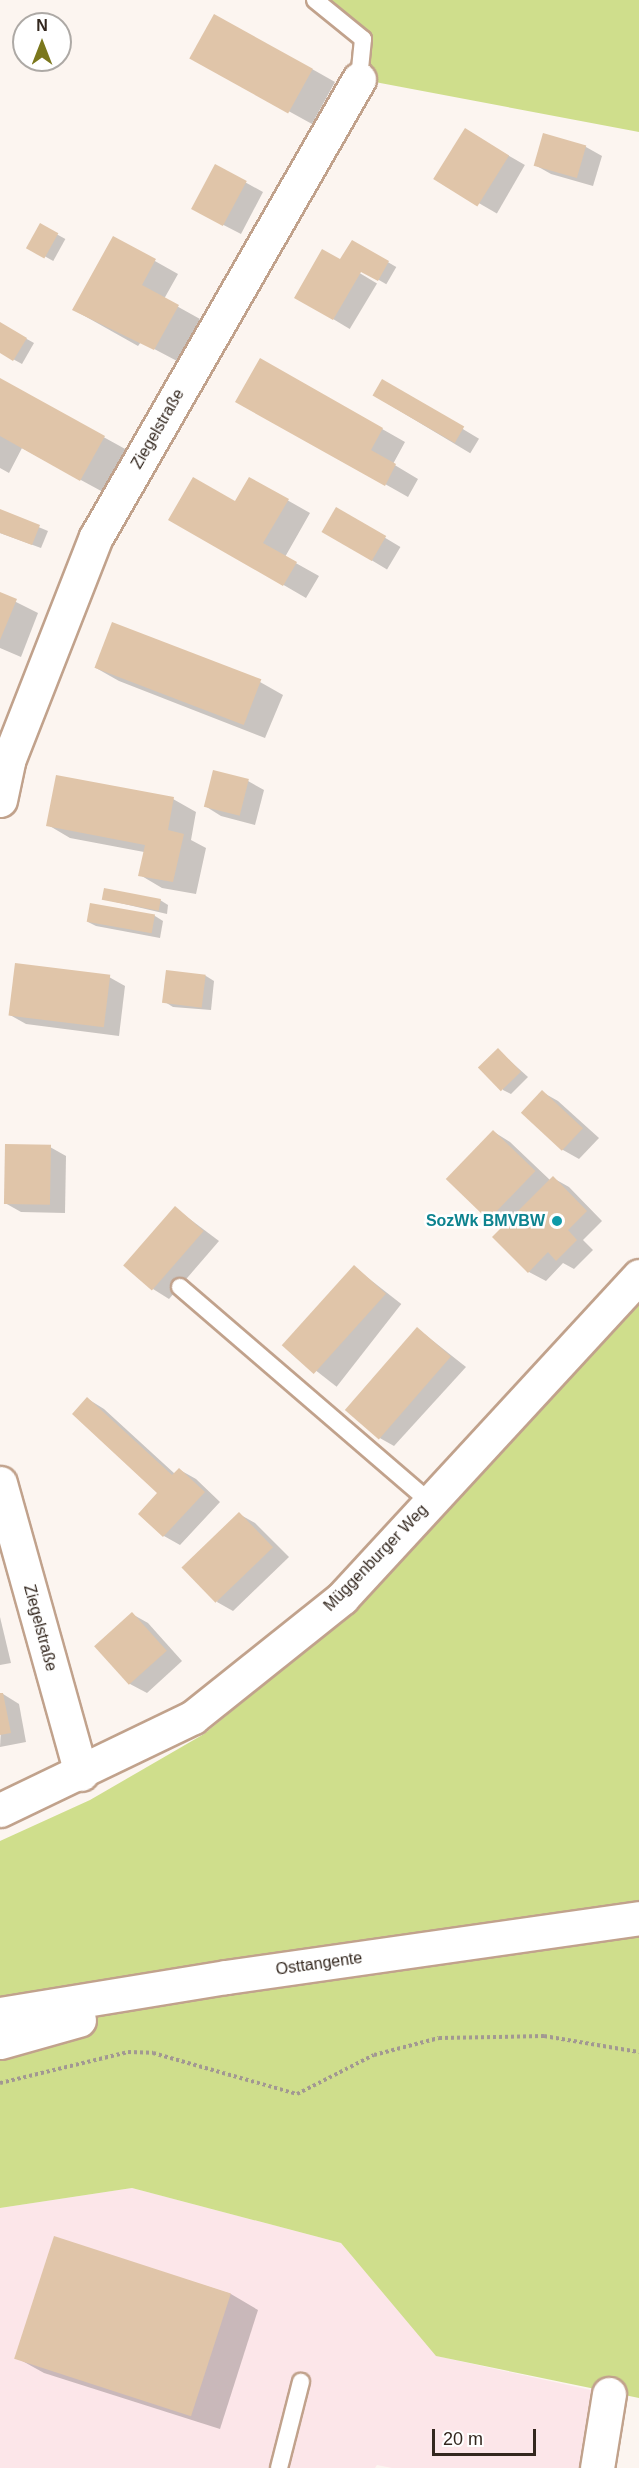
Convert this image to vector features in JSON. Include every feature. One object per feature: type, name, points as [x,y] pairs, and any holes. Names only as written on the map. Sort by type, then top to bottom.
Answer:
[{"type":"street","name":"Ziegelstraße","points":[[0,800],[8,761],[96,537],[358,79]]},
{"type":"street","name":"Müggenburger Weg","points":[[0,1810],[81,1774],[193,1717],[342,1598],[639,1276]]},
{"type":"street","name":"Ziegelstraße","points":[[0,1483],[81,1774]]},
{"type":"street","name":"Osttangente","points":[[0,2014],[226,1977],[639,1918]]},
{"type":"street","points":[[0,2042],[226,1977]]},
{"type":"street","points":[[597,2468],[609,2394]]},
{"type":"lane","points":[[315,0],[363,39],[358,79]]},
{"type":"lane","points":[[180,1287],[431,1503]]},
{"type":"lane","points":[[279,2468],[301,2382]]},
{"type":"path","points":[[0,2084],[128,2052],[153,2053],[297,2094],[374,2055],[439,2038],[544,2036],[639,2052]]},
{"type":"shaded area","points":[[132,2188],[341,2243],[437,2356],[609,2394],[597,2468],[392,2468],[377,2465],[375,2468],[0,2468],[0,2208]]},
{"type":"green space","points":[[315,0],[639,0],[639,132],[359,79],[363,39]]},
{"type":"green space","points":[[639,1301],[639,2398],[436,2356],[341,2243],[132,2188],[0,2208],[0,1841],[90,1800],[204,1734],[355,1609]]},
{"type":"building","points":[[214,14],[313,69],[288,113],[189,59]]},
{"type":"building","points":[[465,128],[509,156],[477,206],[433,179]]},
{"type":"building","points":[[543,133],[586,145],[577,178],[534,166]]},
{"type":"building","points":[[215,164],[247,181],[223,226],[191,209]]},
{"type":"building","points":[[40,223],[58,233],[44,259],[26,248]]},
{"type":"building","points":[[113,236],[156,259],[142,285],[179,305],[154,350],[72,310]]},
{"type":"building","points":[[352,240],[389,261],[378,281],[361,272],[333,320],[294,298],[322,249],[340,259]]},
{"type":"building","points":[[0,322],[27,338],[13,361],[0,353]]},
{"type":"building","points":[[260,358],[383,428],[371,450],[396,464],[385,486],[235,402]]},
{"type":"building","points":[[0,378],[105,436],[80,481],[0,436]]},
{"type":"building","points":[[382,379],[464,426],[455,443],[372,395]]},
{"type":"building","points":[[193,477],[235,501],[249,477],[289,499],[263,543],[297,562],[283,586],[168,520]]},
{"type":"building","points":[[336,507],[386,536],[372,561],[322,532]]},
{"type":"building","points":[[0,509],[40,525],[32,545],[0,533]]},
{"type":"building","points":[[0,592],[17,599],[0,640]]},
{"type":"building","points":[[112,622],[261,679],[244,725],[94,668]]},
{"type":"building","points":[[213,770],[249,779],[240,816],[204,807]]},
{"type":"building","points":[[56,775],[174,797],[168,830],[184,834],[173,882],[138,876],[145,845],[46,826]]},
{"type":"building","points":[[104,888],[161,899],[159,911],[102,900]]},
{"type":"building","points":[[90,903],[155,914],[152,933],[87,922]]},
{"type":"building","points":[[15,963],[110,975],[104,1027],[9,1016]]},
{"type":"building","points":[[166,970],[206,975],[202,1008],[162,1003]]},
{"type":"building","points":[[498,1048],[521,1072],[501,1091],[478,1067]]},
{"type":"building","points":[[542,1090],[583,1128],[562,1151],[521,1113]]},
{"type":"building","points":[[493,1130],[535,1171],[488,1220],[446,1179]]},
{"type":"building","points":[[5,1144],[51,1145],[50,1205],[4,1204]]},
{"type":"building","points":[[553,1176],[587,1211],[568,1230],[577,1240],[556,1261],[548,1252],[528,1273],[492,1237]]},
{"type":"building","points":[[175,1206],[204,1231],[152,1291],[123,1266]]},
{"type":"building","points":[[354,1265],[386,1294],[314,1374],[282,1345]]},
{"type":"building","points":[[417,1327],[451,1357],[379,1440],[345,1410]]},
{"type":"building","points":[[87,1397],[172,1475],[179,1468],[205,1492],[163,1537],[138,1514],[157,1493],[72,1414]]},
{"type":"building","points":[[239,1512],[273,1547],[215,1603],[181,1568]]},
{"type":"building","points":[[132,1612],[167,1651],[129,1685],[94,1646]]},
{"type":"building","points":[[0,1693],[3,1693],[11,1733],[0,1735]]},
{"type":"building","points":[[54,2236],[231,2293],[191,2416],[14,2359]]},
{"type":"place","name":"SozWk BMVBW","points":[[557,1221]]}]
